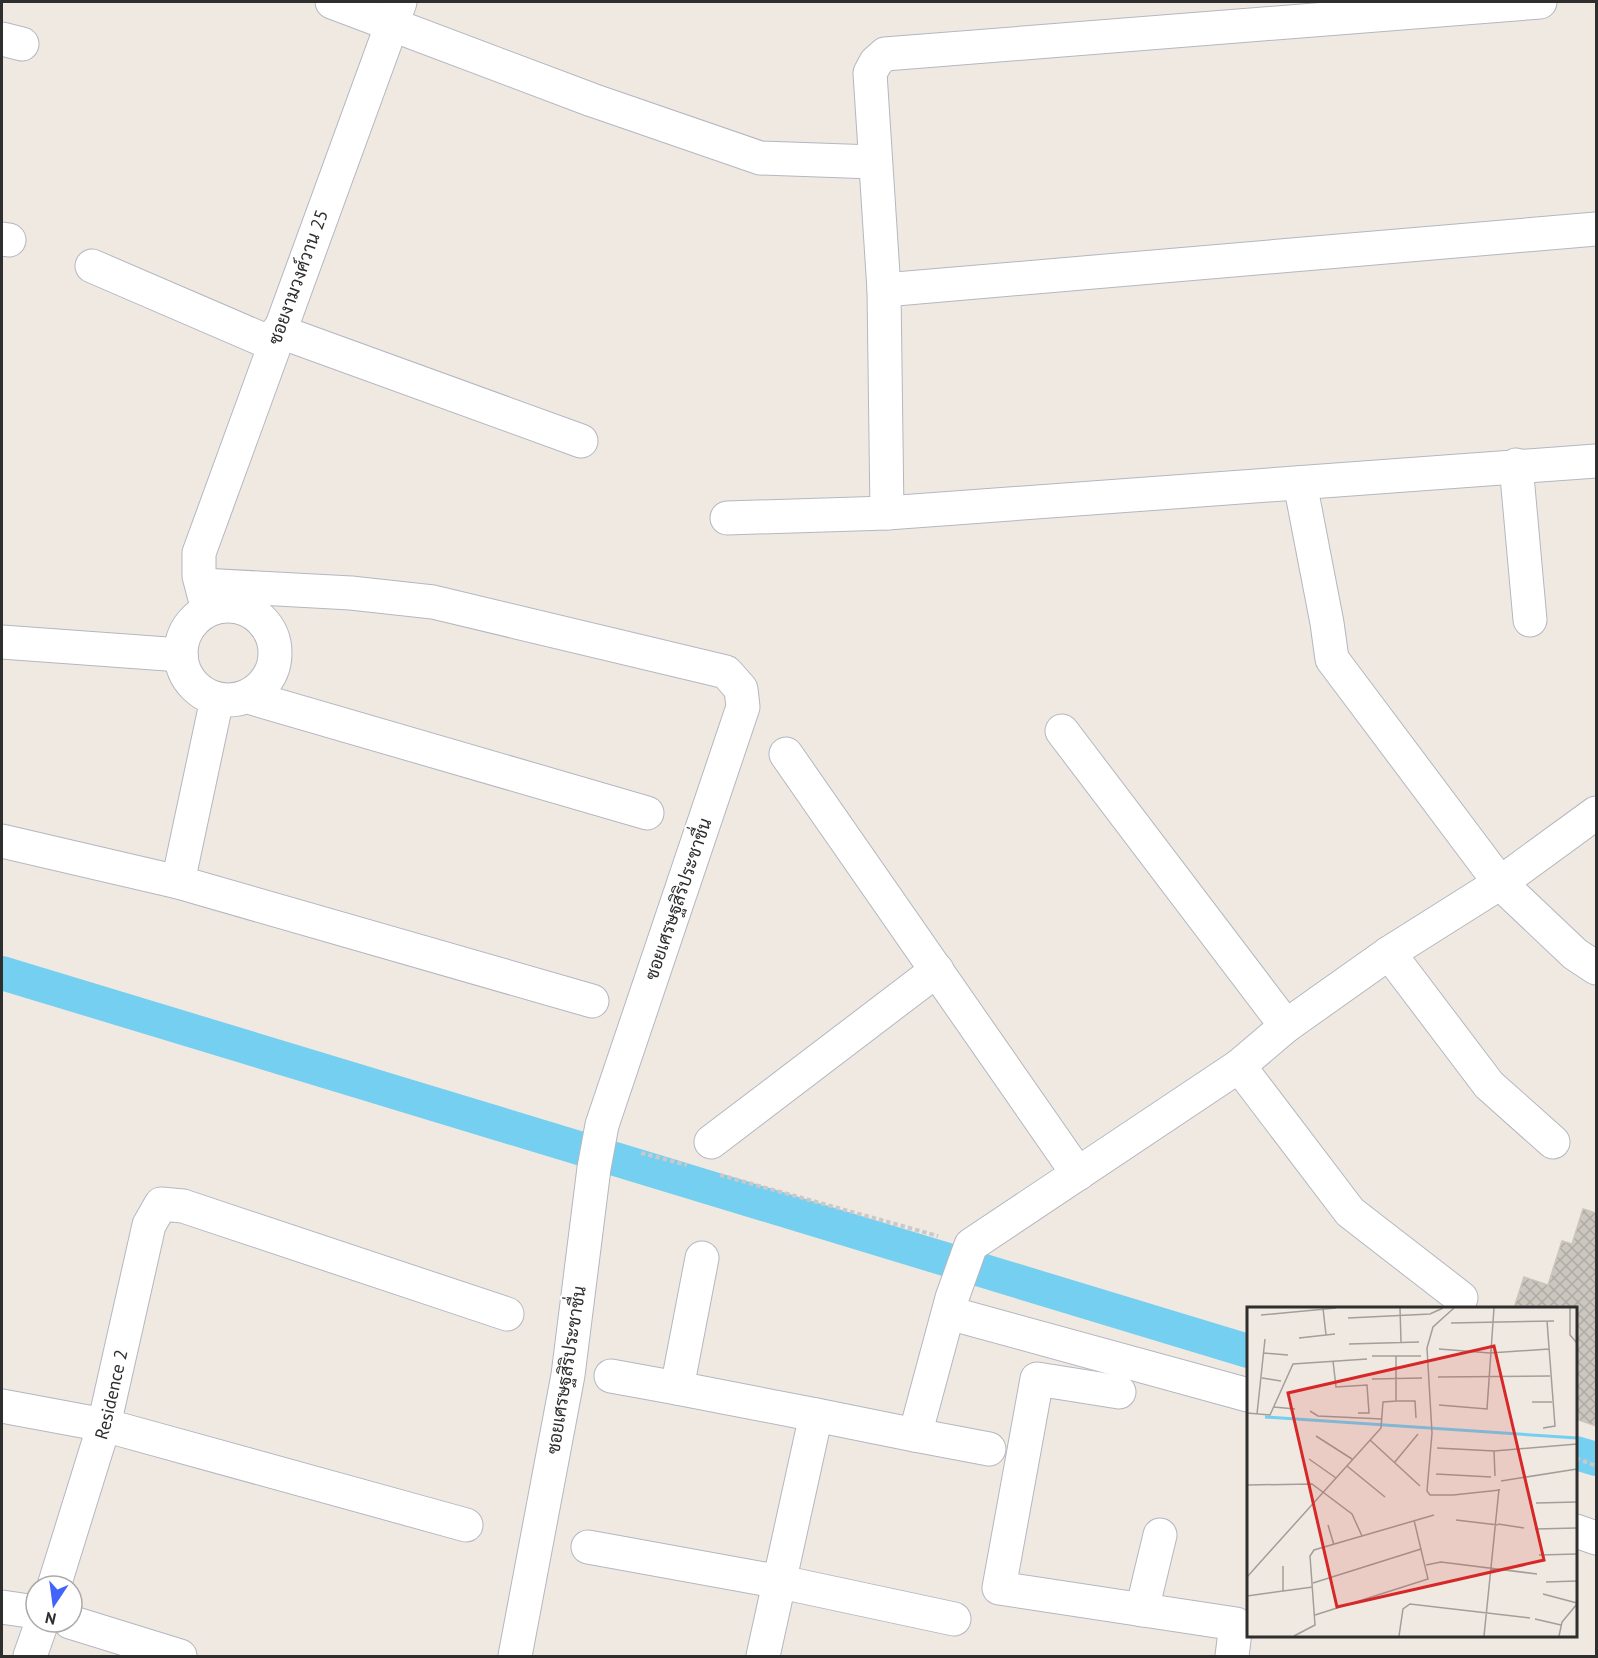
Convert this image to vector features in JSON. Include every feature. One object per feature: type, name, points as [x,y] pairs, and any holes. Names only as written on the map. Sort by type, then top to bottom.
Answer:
[{"type":"street","points":[[332,2],[396,13],[592,100],[760,158],[874,162]]},
{"type":"street","points":[[887,513],[884,290],[870,73],[876,62],[885,54],[1540,2]]},
{"type":"street","name":"ซอยงามวงศ์วาน 25","points":[[203,582],[276,337],[396,13]]},
{"type":"street","points":[[884,290],[1596,229]]},
{"type":"street","points":[[92,266],[276,337],[581,441]]},
{"type":"street","points":[[727,518],[887,513],[1516,465],[1596,461]]},
{"type":"street","points":[[1516,465],[1530,620]]},
{"type":"street","points":[[1300,483],[1332,659],[1500,883],[1575,954],[1596,968]]},
{"type":"street","points":[[203,582],[196,617],[182,641],[181,654],[184,670],[192,683],[203,693],[232,698],[647,813]]},
{"type":"street","points":[[203,582],[223,606],[238,607],[252,612],[264,621],[272,634],[276,648],[275,663],[270,677],[261,689],[232,698]]},
{"type":"street","name":"ซอยเศรษฐสิริประชาชื่น","points":[[203,582],[351,593],[433,602],[726,672],[741,689],[743,707],[602,1125],[568,1375],[514,1656]]},
{"type":"street","points":[[2,642],[181,654]]},
{"type":"street","points":[[178,882],[232,698]]},
{"type":"street","points":[[1062,731],[1286,1026]]},
{"type":"street","points":[[786,754],[1078,1174]]},
{"type":"street","points":[[915,1435],[952,1301],[971,1245],[1239,1066],[1286,1026],[1389,953],[1500,883],[1596,813]]},
{"type":"street","points":[[2,841],[178,882],[592,1001]]},
{"type":"street","points":[[1389,953],[1489,1084],[1553,1142]]},
{"type":"street","points":[[706,1161],[938,970]]},
{"type":"street","points":[[1239,1066],[1350,1212],[1461,1298]]},
{"type":"street","name":"Residence 2","points":[[58,1574],[104,1425],[149,1225],[160,1204],[183,1206],[507,1314]]},
{"type":"street","points":[[676,1388],[702,1258]]},
{"type":"street","points":[[952,1301],[1247,1395]]},
{"type":"street","points":[[611,1376],[989,1449]]},
{"type":"street","points":[[1119,1392],[1037,1379],[999,1588],[1236,1624],[1232,1656]]},
{"type":"street","points":[[2,1406],[104,1425],[466,1525]]},
{"type":"street","points":[[763,1656],[816,1415]]},
{"type":"street","points":[[1577,1532],[1596,1538]]},
{"type":"street","points":[[1142,1610],[1160,1535]]},
{"type":"street","points":[[588,1548],[781,1582],[954,1619]]},
{"type":"street","points":[[2,1607],[24,1610]]},
{"type":"street","points":[[84,1626],[180,1656]]},
{"type":"street","points":[[30,1656],[38,1634]]},
{"type":"path","points":[[641,1153],[706,1161],[971,1245]]},
{"type":"path","points":[[1577,1459],[1596,1466]]},
{"type":"building","points":[[1583,1209],[1596,1213],[1596,1426],[1577,1419],[1577,1307],[1514,1307],[1524,1277],[1548,1285],[1562,1241],[1572,1244]]},
{"type":"waterway","points":[[2,973],[1247,1351]]},
{"type":"waterway","points":[[1577,1453],[1596,1459]]}]
